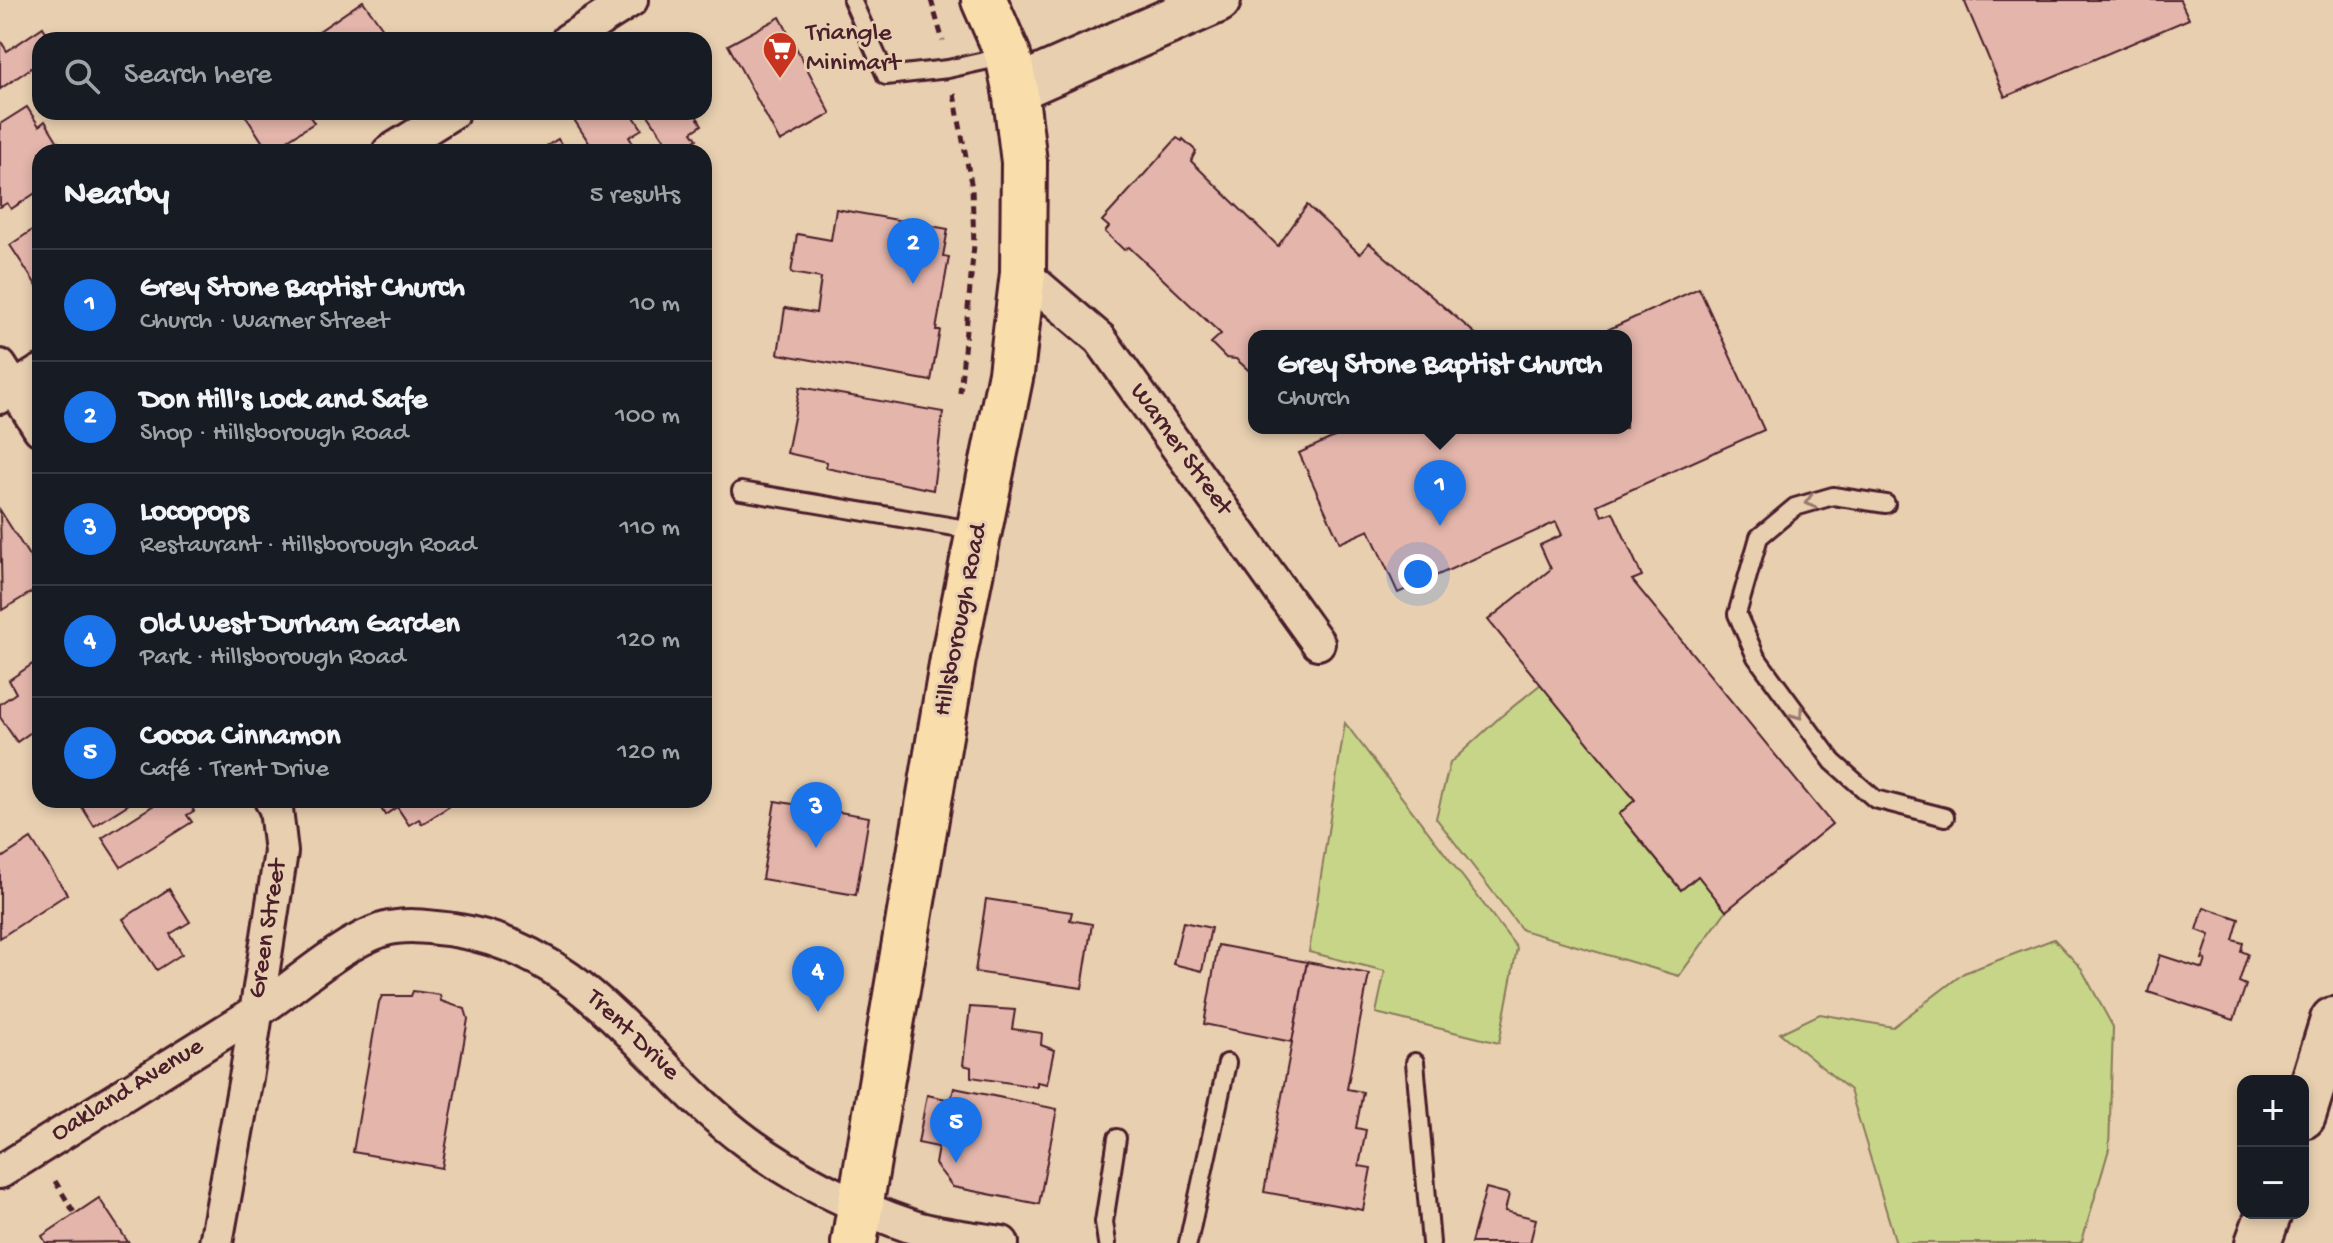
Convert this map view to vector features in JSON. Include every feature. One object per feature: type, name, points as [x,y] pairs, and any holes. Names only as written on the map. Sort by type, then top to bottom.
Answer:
[{"type":"main road","name":"Hillsborough Road","points":[[857,1225],[948,690],[1011,373],[1023,273],[1024,162],[1012,72],[984,0]]},
{"type":"street","points":[[581,32],[631,0]]},
{"type":"street","points":[[1012,72],[1218,0]]},
{"type":"street","points":[[402,144],[440,120]]},
{"type":"street","name":"Warner Street","points":[[1023,273],[1100,339],[1318,643]]},
{"type":"street","points":[[14,381],[32,414]]},
{"type":"street","name":"Green Street","points":[[216,1243],[281,852],[274,808]]},
{"type":"street","name":"Trent Drive","points":[[256,1012],[368,935],[404,925],[469,932],[551,966],[584,988],[691,1093],[747,1142],[857,1225],[915,1228],[1002,1243]]},
{"type":"street","name":"Oakland Avenue","points":[[0,1172],[256,1012]]},
{"type":"street","points":[[2309,1097],[2333,1020]]},
{"type":"street","points":[[2258,1243],[2267,1219]]},
{"type":"lane","points":[[852,0],[886,76],[948,69],[1012,72]]},
{"type":"lane","points":[[741,491],[979,531]]},
{"type":"lane","points":[[1886,504],[1833,496],[1795,507],[1759,537],[1737,614],[1756,657],[1833,762],[1875,799],[1945,817]]},
{"type":"lane","points":[[1415,1062],[1431,1243]]},
{"type":"lane","points":[[1188,1243],[1227,1063]]},
{"type":"lane","points":[[1107,1243],[1104,1222],[1117,1138]]},
{"type":"path","points":[[931,0],[938,17],[970,174],[974,231],[959,401]]},
{"type":"path","points":[[53,1179],[75,1214]]},
{"type":"green space","points":[[1541,684],[1635,800],[1619,814],[1681,890],[1698,876],[1726,911],[1679,976],[1522,930],[1436,818],[1450,763]]},
{"type":"green space","points":[[1345,723],[1517,948],[1499,1043],[1376,1013],[1385,971],[1309,952]]},
{"type":"green space","points":[[2054,939],[2081,968],[2113,1027],[2109,1149],[2082,1241],[1896,1243],[1850,1090],[1780,1033],[1820,1014],[1893,1027],[1964,973]]},
{"type":"building","points":[[1964,0],[2180,0],[2189,19],[2005,97]]},
{"type":"building","points":[[363,1],[385,32],[318,32]]},
{"type":"building","name":"Triangle Minimart","points":[[780,17],[831,114],[780,142],[728,45]]},
{"type":"building","points":[[32,34],[32,67],[0,89],[0,40],[7,51]]},
{"type":"building","points":[[27,107],[32,120],[39,126],[45,121],[59,144],[32,144],[32,195],[11,209],[7,203],[0,207],[0,124]]},
{"type":"building","points":[[248,120],[312,120],[314,123],[281,144],[264,144]]},
{"type":"building","points":[[574,120],[636,120],[642,129],[629,137],[633,144],[590,144]]},
{"type":"building","points":[[651,120],[699,120],[702,125],[692,132],[697,139],[690,144],[668,144]]},
{"type":"building","points":[[1177,138],[1183,139],[1196,151],[1191,161],[1278,246],[1307,205],[1360,254],[1369,243],[1471,330],[1248,330],[1248,370],[1236,359],[1226,358],[1211,343],[1221,334],[1129,247],[1124,250],[1105,232],[1109,227],[1102,221]]},
{"type":"building","points":[[836,209],[948,229],[943,256],[949,257],[931,381],[778,354],[785,308],[816,313],[821,278],[791,273],[797,234],[831,240]]},
{"type":"building","points":[[32,230],[32,279],[10,245]]},
{"type":"building","points":[[1699,288],[1764,430],[1597,505],[1602,516],[1613,512],[1642,576],[1632,580],[1832,824],[1726,911],[1698,876],[1681,890],[1619,814],[1635,800],[1488,620],[1551,569],[1540,545],[1562,535],[1556,522],[1398,593],[1369,530],[1340,543],[1299,453],[1341,434],[1632,434],[1632,330],[1607,330]]},
{"type":"building","points":[[800,387],[943,412],[933,490],[826,468],[827,462],[787,453]]},
{"type":"building","points":[[0,510],[32,560],[32,592],[2,610]]},
{"type":"building","points":[[32,664],[32,731],[17,742],[0,717],[0,704],[16,693],[9,680]]},
{"type":"building","points":[[775,801],[869,817],[856,895],[762,879]]},
{"type":"building","points":[[83,808],[122,808],[94,826]]},
{"type":"building","points":[[149,808],[192,808],[194,811],[187,815],[192,822],[121,867],[102,838]]},
{"type":"building","points":[[381,808],[396,808],[385,815]]},
{"type":"building","points":[[398,808],[447,808],[422,824],[419,819],[409,825]]},
{"type":"building","points":[[31,839],[67,894],[0,938],[0,859]]},
{"type":"building","points":[[169,889],[190,922],[170,934],[182,954],[157,970],[123,919]]},
{"type":"building","points":[[986,899],[1072,912],[1070,920],[1092,924],[1082,988],[975,972]]},
{"type":"building","points":[[2204,907],[2239,919],[2233,940],[2243,943],[2241,951],[2248,954],[2239,982],[2246,985],[2234,1020],[2148,992],[2160,955],[2203,969],[2206,960],[2202,959],[2210,935],[2197,930]]},
{"type":"building","points":[[1183,922],[1211,928],[1202,971],[1173,964]]},
{"type":"building","points":[[1218,945],[1307,962],[1292,1042],[1204,1024]]},
{"type":"building","points":[[1307,962],[1369,974],[1347,1089],[1363,1092],[1356,1128],[1366,1130],[1359,1166],[1371,1168],[1363,1210],[1264,1192]]},
{"type":"building","points":[[413,991],[440,995],[441,1001],[465,1009],[468,1019],[442,1168],[353,1152],[379,1002],[382,996],[411,996]]},
{"type":"building","points":[[970,1007],[1015,1010],[1012,1029],[1042,1033],[1041,1045],[1054,1050],[1047,1084],[1037,1082],[1037,1087],[971,1077],[971,1067],[963,1065]]},
{"type":"building","points":[[954,1088],[1057,1109],[1039,1204],[953,1187],[935,1164],[938,1147],[918,1143],[927,1095],[951,1100]]},
{"type":"building","points":[[1486,1188],[1509,1194],[1505,1211],[1536,1219],[1530,1243],[1471,1243]]},
{"type":"building","points":[[99,1198],[128,1242],[46,1243],[42,1236]]},
{"type":"place","name":"Triangle Minimart","points":[[780,80]]},
{"type":"place","name":"Don Hill's Lock and Safe","points":[[913,284]]},
{"type":"place","name":"Grey Stone Baptist Church","points":[[1440,526]]},
{"type":"place","name":"Locopops","points":[[816,848]]},
{"type":"place","name":"Old West Durham Garden","points":[[818,1012]]},
{"type":"place","name":"Cocoa Cinnamon","points":[[956,1163]]}]
